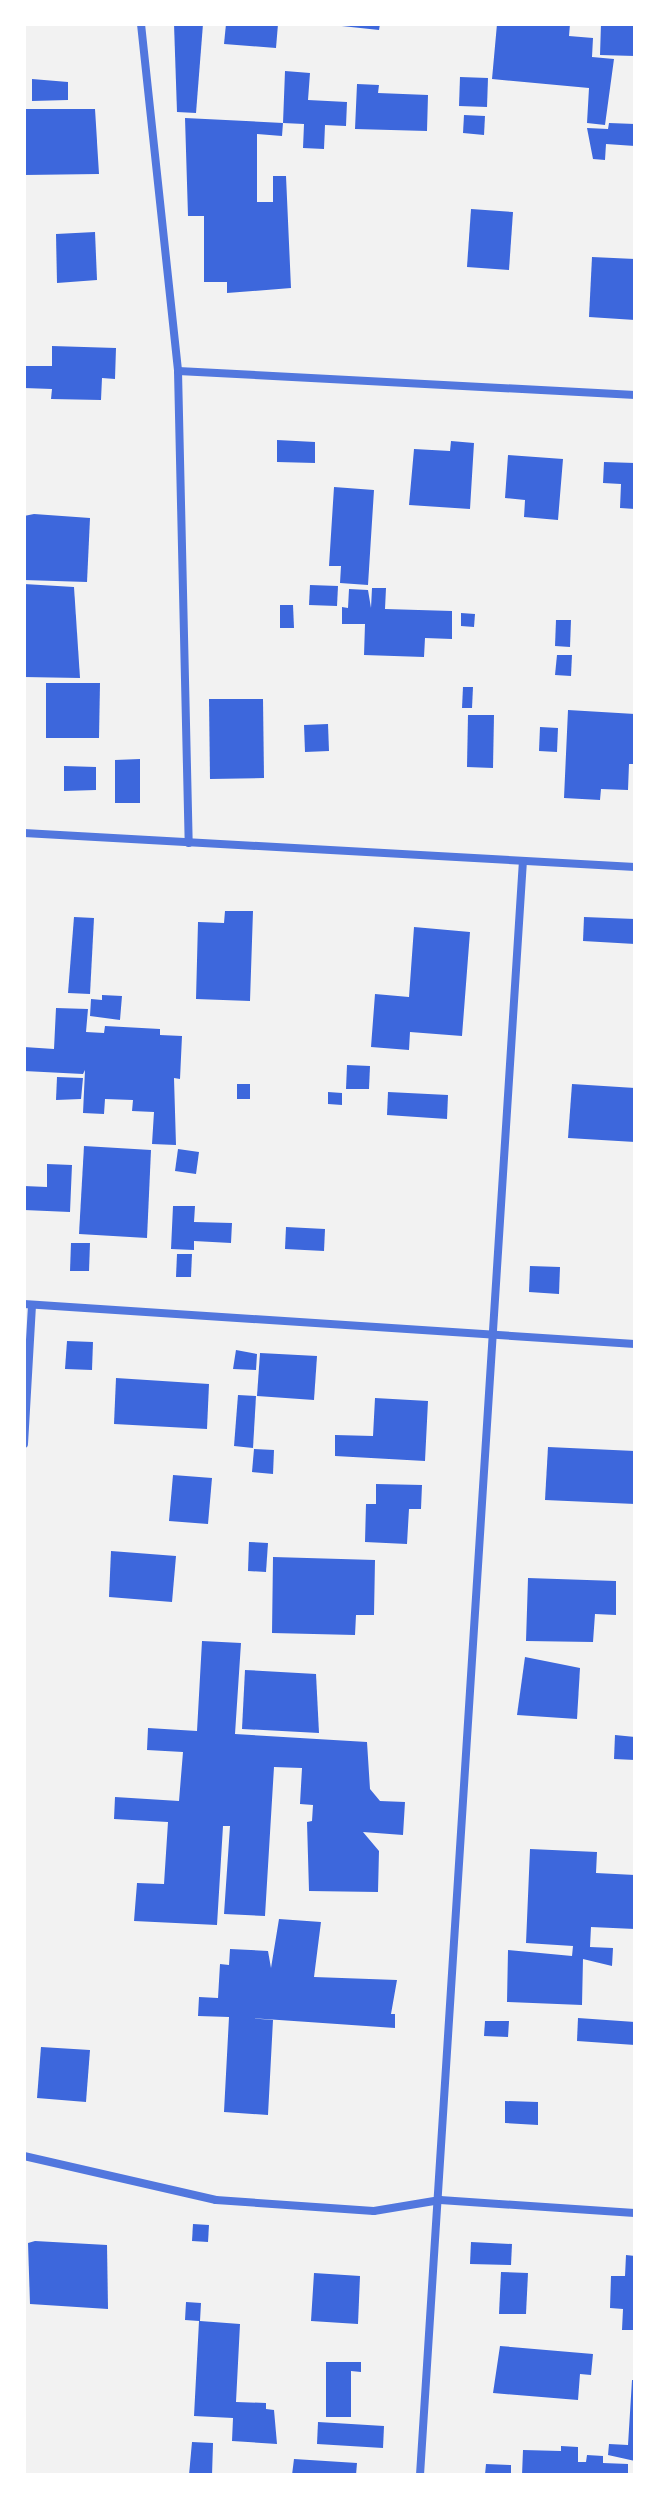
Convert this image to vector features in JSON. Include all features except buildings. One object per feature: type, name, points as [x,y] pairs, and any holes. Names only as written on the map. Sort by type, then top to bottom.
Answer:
[{"type":"street","points":[[141,24],[178,371],[189,843]]},
{"type":"street","points":[[178,371],[635,395]]},
{"type":"street","points":[[24,833],[635,867]]},
{"type":"street","points":[[420,2475],[440,2200],[523,861]]},
{"type":"street","points":[[24,1444],[28,1304],[635,1344]]},
{"type":"street","points":[[24,2156],[216,2200],[374,2211],[440,2200],[635,2213]]}]
